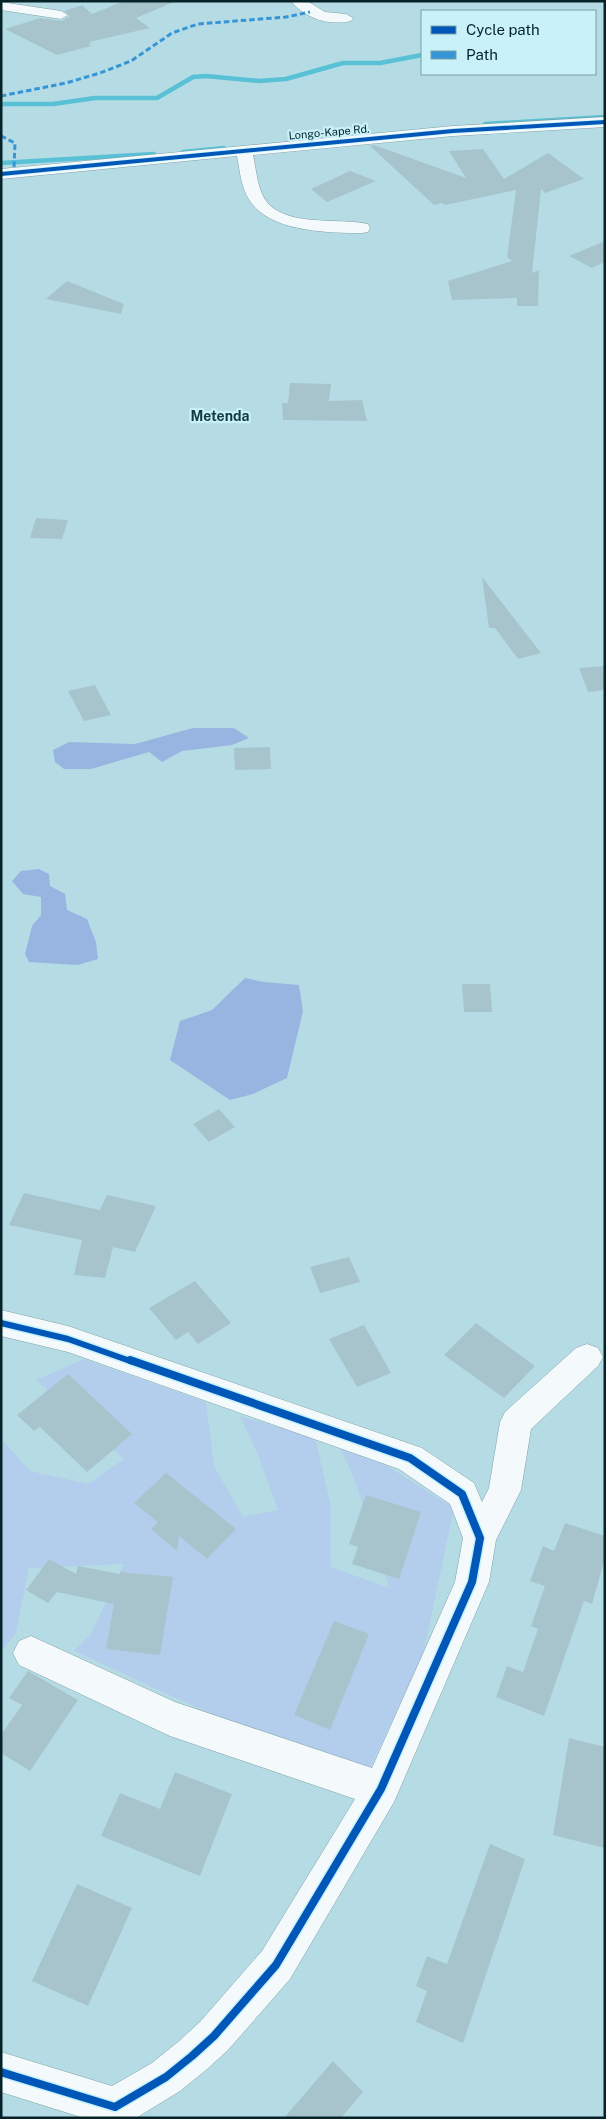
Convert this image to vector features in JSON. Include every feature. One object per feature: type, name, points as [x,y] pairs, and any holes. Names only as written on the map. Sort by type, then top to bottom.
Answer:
[{"type":"street","points":[[298,1],[310,12],[327,19],[346,18]]},
{"type":"street","points":[[1,6],[61,16]]},
{"type":"street","name":"Longo-Kape Rd.","points":[[56,168],[454,131],[605,122]]},
{"type":"street","points":[[244,150],[256,198],[264,210],[284,220],[362,228]]},
{"type":"street","points":[[1,167],[56,168]]},
{"type":"street","points":[[1,174],[56,168]]},
{"type":"street","points":[[1,1323],[68,1339],[410,1458],[462,1494],[480,1538]]},
{"type":"street","points":[[1,2072],[115,2112],[166,2078],[214,2036],[276,1964],[294,1932],[352,1841],[381,1789],[472,1582],[480,1538],[505,1490],[516,1422],[587,1357]]},
{"type":"street","points":[[31,1653],[170,1718],[381,1789]]},
{"type":"shaded area","points":[[193,728],[234,728],[249,738],[232,745],[182,751],[162,762],[149,752],[91,769],[64,769],[55,762],[53,750],[69,742],[135,744]]},
{"type":"shaded area","points":[[39,869],[49,874],[50,886],[65,894],[67,910],[87,919],[96,942],[98,959],[78,965],[29,962],[25,954],[32,926],[41,915],[41,897],[23,894],[12,881],[21,871]]},
{"type":"shaded area","points":[[245,978],[264,982],[299,985],[303,1011],[287,1078],[253,1094],[230,1100],[170,1060],[180,1021],[212,1010]]},
{"type":"shaded area","points":[[84,1359],[206,1402],[214,1466],[243,1517],[278,1510],[258,1455],[240,1416],[315,1438],[331,1506],[331,1567],[389,1588],[356,1483],[341,1449],[367,1453],[454,1508],[423,1655],[368,1772],[254,1734],[74,1651],[91,1634],[124,1564],[29,1568],[16,1633],[1,1652],[1,1438],[30,1471],[88,1484],[124,1459],[36,1380]]},
{"type":"building","points":[[124,1],[174,2],[136,18],[150,28],[89,42],[92,43],[88,44],[91,46],[57,55],[5,29],[40,18],[62,21],[70,16],[64,11],[82,5],[92,14]]},
{"type":"building","points":[[374,145],[466,178],[449,151],[483,149],[504,179],[548,153],[584,179],[545,193],[541,189],[532,273],[539,270],[538,306],[517,306],[517,298],[452,300],[448,281],[512,261],[507,257],[516,190],[445,205],[442,203],[434,205],[370,146]]},
{"type":"building","points":[[350,171],[376,181],[327,202],[311,189]]},
{"type":"building","points":[[605,241],[605,262],[592,268],[569,256]]},
{"type":"building","points":[[67,281],[124,304],[121,314],[46,299]]},
{"type":"building","points":[[290,383],[331,384],[329,401],[362,400],[367,421],[283,420],[282,403],[288,403]]},
{"type":"building","points":[[36,518],[68,520],[62,539],[30,538]]},
{"type":"building","points":[[482,577],[541,653],[518,659],[495,628],[489,628]]},
{"type":"building","points":[[605,666],[605,690],[588,692],[579,668]]},
{"type":"building","points":[[95,685],[111,715],[84,721],[68,691]]},
{"type":"building","points":[[270,747],[271,769],[235,770],[234,748]]},
{"type":"building","points":[[462,984],[490,984],[492,1012],[464,1012]]},
{"type":"building","points":[[219,1109],[235,1127],[209,1142],[193,1124]]},
{"type":"building","points":[[24,1193],[100,1210],[107,1195],[156,1206],[135,1252],[113,1247],[105,1278],[74,1275],[82,1240],[9,1225]]},
{"type":"building","points":[[349,1257],[360,1282],[320,1293],[310,1267]]},
{"type":"building","points":[[195,1281],[231,1323],[198,1344],[188,1332],[176,1340],[149,1308]]},
{"type":"building","points":[[476,1323],[535,1366],[504,1398],[444,1355]]},
{"type":"building","points":[[364,1325],[391,1373],[357,1387],[329,1339]]},
{"type":"building","points":[[68,1374],[132,1434],[87,1472],[40,1427],[34,1431],[17,1415]]},
{"type":"building","points":[[166,1473],[236,1529],[207,1559],[179,1536],[177,1551],[151,1529],[158,1522],[134,1503]]},
{"type":"building","points":[[366,1495],[421,1512],[399,1579],[352,1564],[358,1547],[349,1544]]},
{"type":"building","points":[[565,1523],[605,1536],[605,1558],[592,1604],[584,1601],[544,1716],[496,1697],[507,1666],[523,1672],[538,1629],[531,1626],[545,1586],[530,1581],[543,1546],[554,1551]]},
{"type":"building","points":[[49,1559],[76,1574],[78,1566],[120,1574],[120,1572],[173,1577],[160,1655],[106,1649],[114,1604],[57,1592],[48,1603],[26,1590]]},
{"type":"building","points":[[334,1621],[369,1634],[330,1730],[294,1715]]},
{"type":"building","points":[[28,1671],[78,1700],[30,1771],[1,1753],[1,1735],[22,1705],[9,1698]]},
{"type":"building","points":[[569,1738],[605,1747],[605,1848],[553,1835]]},
{"type":"building","points":[[175,1772],[232,1794],[200,1876],[101,1836],[120,1793],[160,1809]]},
{"type":"building","points":[[490,1844],[525,1859],[463,2043],[416,2022],[427,1991],[416,1986],[427,1956],[447,1964]]},
{"type":"building","points":[[77,1884],[132,1908],[88,2006],[32,1981]]},
{"type":"building","points":[[333,2061],[363,2092],[341,2118],[284,2118]]},
{"type":"waterway","points":[[1,104],[53,104],[95,98],[157,98],[193,77],[206,76],[259,81],[286,79],[343,63],[380,63],[421,55]]},
{"type":"waterway","points":[[485,124],[605,117]]},
{"type":"waterway","points":[[183,152],[224,148]]},
{"type":"waterway","points":[[1,163],[154,154]]},
{"type":"marked path","points":[[1,96],[66,83],[100,73],[131,61],[172,33],[198,24],[286,17],[310,12]]},
{"type":"marked path","points":[[1,136],[15,143],[14,167]]},
{"type":"cycle path","points":[[1,174],[453,131],[605,122]]},
{"type":"cycle path","points":[[1,1323],[68,1339],[410,1458],[462,1494],[480,1538],[472,1582],[381,1789],[352,1841],[294,1932],[276,1965],[214,2036],[166,2077],[115,2107],[1,2072]]},
{"type":"district","name":"Metenda","points":[[220,416]]}]
